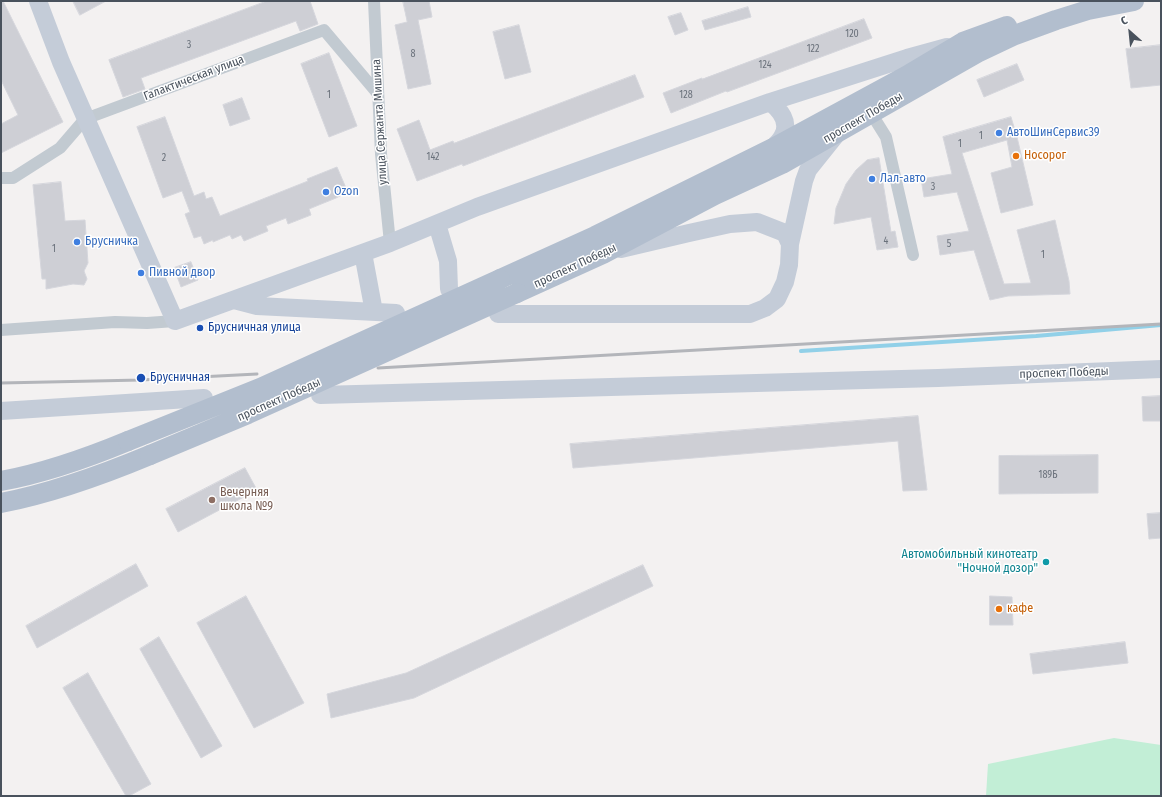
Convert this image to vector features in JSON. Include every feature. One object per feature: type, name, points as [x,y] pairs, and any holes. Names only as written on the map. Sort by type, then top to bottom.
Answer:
[{"type":"main road","name":"проспект Победы","points":[[1,481],[57,467],[103,452],[260,388],[595,236],[773,148],[906,76],[963,42],[1073,1]]},
{"type":"main road","name":"проспект Победы","points":[[1,503],[63,488],[110,472],[248,414],[603,254],[715,195],[782,164],[977,53],[1015,35],[1088,10],[1134,1]]},
{"type":"street","points":[[38,1],[61,62],[85,119],[175,321]]},
{"type":"street","name":"улица Сержанта Мишина","points":[[374,1],[380,154],[390,242]]},
{"type":"street","name":"Галактическая улица","points":[[1,178],[13,178],[60,148],[85,119],[324,30],[378,94]]},
{"type":"street","points":[[1,330],[115,322],[147,323],[175,321],[363,253],[477,208],[770,102],[907,58],[963,42]]},
{"type":"street","points":[[770,102],[779,109],[786,122],[784,135],[773,148]]},
{"type":"street","points":[[871,113],[886,137],[913,255]]},
{"type":"street","points":[[498,314],[750,314],[765,308],[777,299],[785,282],[789,265],[790,244],[804,181],[808,170],[839,132]]},
{"type":"street","points":[[603,254],[730,224],[757,222],[785,233],[790,244]]},
{"type":"street","points":[[437,224],[448,261],[449,289]]},
{"type":"street","points":[[363,253],[374,312]]},
{"type":"street","points":[[234,300],[257,306],[396,313]]},
{"type":"street","name":"проспект Победы","points":[[320,394],[938,378],[1161,369]]},
{"type":"street","points":[[1,411],[176,398],[204,398]]},
{"type":"green space","points":[[1114,738],[1161,745],[1161,796],[986,796],[988,764]]},
{"type":"building","points":[[1,1],[3,1],[63,122],[1,153],[1,124],[18,115],[1,80]]},
{"type":"building","points":[[73,1],[106,1],[80,15]]},
{"type":"building","points":[[267,1],[310,1],[318,24],[300,31],[296,21],[141,78],[145,89],[123,97],[109,60]]},
{"type":"building","points":[[403,1],[429,1],[432,17],[418,20],[431,84],[408,89],[395,25],[407,22]]},
{"type":"building","points":[[748,7],[751,17],[705,30],[702,21]]},
{"type":"building","points":[[681,13],[688,30],[675,35],[668,17]]},
{"type":"building","points":[[864,19],[872,38],[727,92],[726,91],[671,113],[663,93]]},
{"type":"building","points":[[519,25],[531,72],[505,79],[493,32]]},
{"type":"building","points":[[1161,45],[1161,85],[1131,88],[1126,49]]},
{"type":"building","points":[[329,53],[357,126],[329,137],[301,64]]},
{"type":"building","points":[[1017,64],[1024,80],[984,97],[977,80]]},
{"type":"building","points":[[635,75],[644,97],[463,166],[462,164],[417,181],[397,129],[419,120],[430,150],[453,141],[454,143]]},
{"type":"building","points":[[242,98],[250,119],[230,126],[223,105]]},
{"type":"building","points":[[165,117],[194,196],[204,192],[206,199],[212,197],[220,216],[308,181],[307,179],[337,167],[346,188],[340,191],[342,195],[309,209],[311,215],[288,224],[286,218],[266,226],[268,231],[244,241],[241,235],[232,239],[230,235],[204,244],[201,236],[194,238],[185,214],[190,212],[182,191],[163,198],[137,127]]},
{"type":"building","points":[[1011,117],[1033,205],[1001,213],[991,173],[1012,167],[1007,140],[962,153],[1004,284],[1031,283],[1017,230],[1055,220],[1069,281],[1070,294],[1008,296],[990,300],[974,250],[940,255],[937,236],[969,231],[957,192],[924,197],[921,179],[952,174],[943,137]]},
{"type":"building","points":[[879,158],[891,232],[895,231],[898,247],[877,250],[871,217],[834,224],[836,208],[846,184],[856,170],[867,160]]},
{"type":"building","points":[[61,182],[65,221],[85,220],[88,263],[84,271],[87,279],[84,285],[73,284],[46,289],[46,279],[42,279],[33,185]]},
{"type":"building","points":[[191,262],[198,280],[181,287],[174,268]]},
{"type":"building","points":[[1161,396],[1161,421],[1143,421],[1142,397]]},
{"type":"building","points":[[918,416],[927,490],[903,491],[898,441],[573,468],[570,444]]},
{"type":"building","points":[[1098,455],[1098,493],[999,494],[999,456]]},
{"type":"building","name":"Вечерняя школа №9","points":[[245,468],[257,490],[178,532],[166,509]]},
{"type":"building","points":[[1161,513],[1161,538],[1149,539],[1147,514]]},
{"type":"building","points":[[136,564],[148,586],[37,648],[26,626]]},
{"type":"building","points":[[643,565],[653,586],[414,698],[331,718],[327,694],[406,673]]},
{"type":"building","points":[[246,596],[304,703],[254,728],[197,623]]},
{"type":"building","points":[[990,596],[1012,597],[1013,625],[990,625]]},
{"type":"building","points":[[159,637],[222,746],[201,758],[140,649]]},
{"type":"building","points":[[1125,642],[1128,663],[1033,674],[1030,654]]},
{"type":"building","points":[[88,673],[151,784],[129,796],[126,796],[63,688]]},
{"type":"waterway","points":[[801,351],[1036,336],[1161,325]]},
{"type":"railway","points":[[378,368],[1161,324]]},
{"type":"railway","points":[[1,383],[141,380],[257,374]]},
{"type":"place","name":"АвтоШинСервис39","points":[[999,133]]},
{"type":"place","name":"Носорог","points":[[1016,156]]},
{"type":"place","name":"Лал-авто","points":[[872,179]]},
{"type":"place","name":"Ozon","points":[[326,192]]},
{"type":"place","name":"Брусничка","points":[[77,242]]},
{"type":"place","name":"Пивной двор","points":[[141,273]]},
{"type":"place","name":"Брусничная улица","points":[[200,328]]},
{"type":"place","name":"Брусничная","points":[[141,378]]},
{"type":"place","name":"Вечерняя школа №9","points":[[212,500]]},
{"type":"place","name":"Автомобильный кинотеатр \"Ночной дозор\"","points":[[1046,562]]},
{"type":"place","name":"кафе","points":[[999,609]]}]
